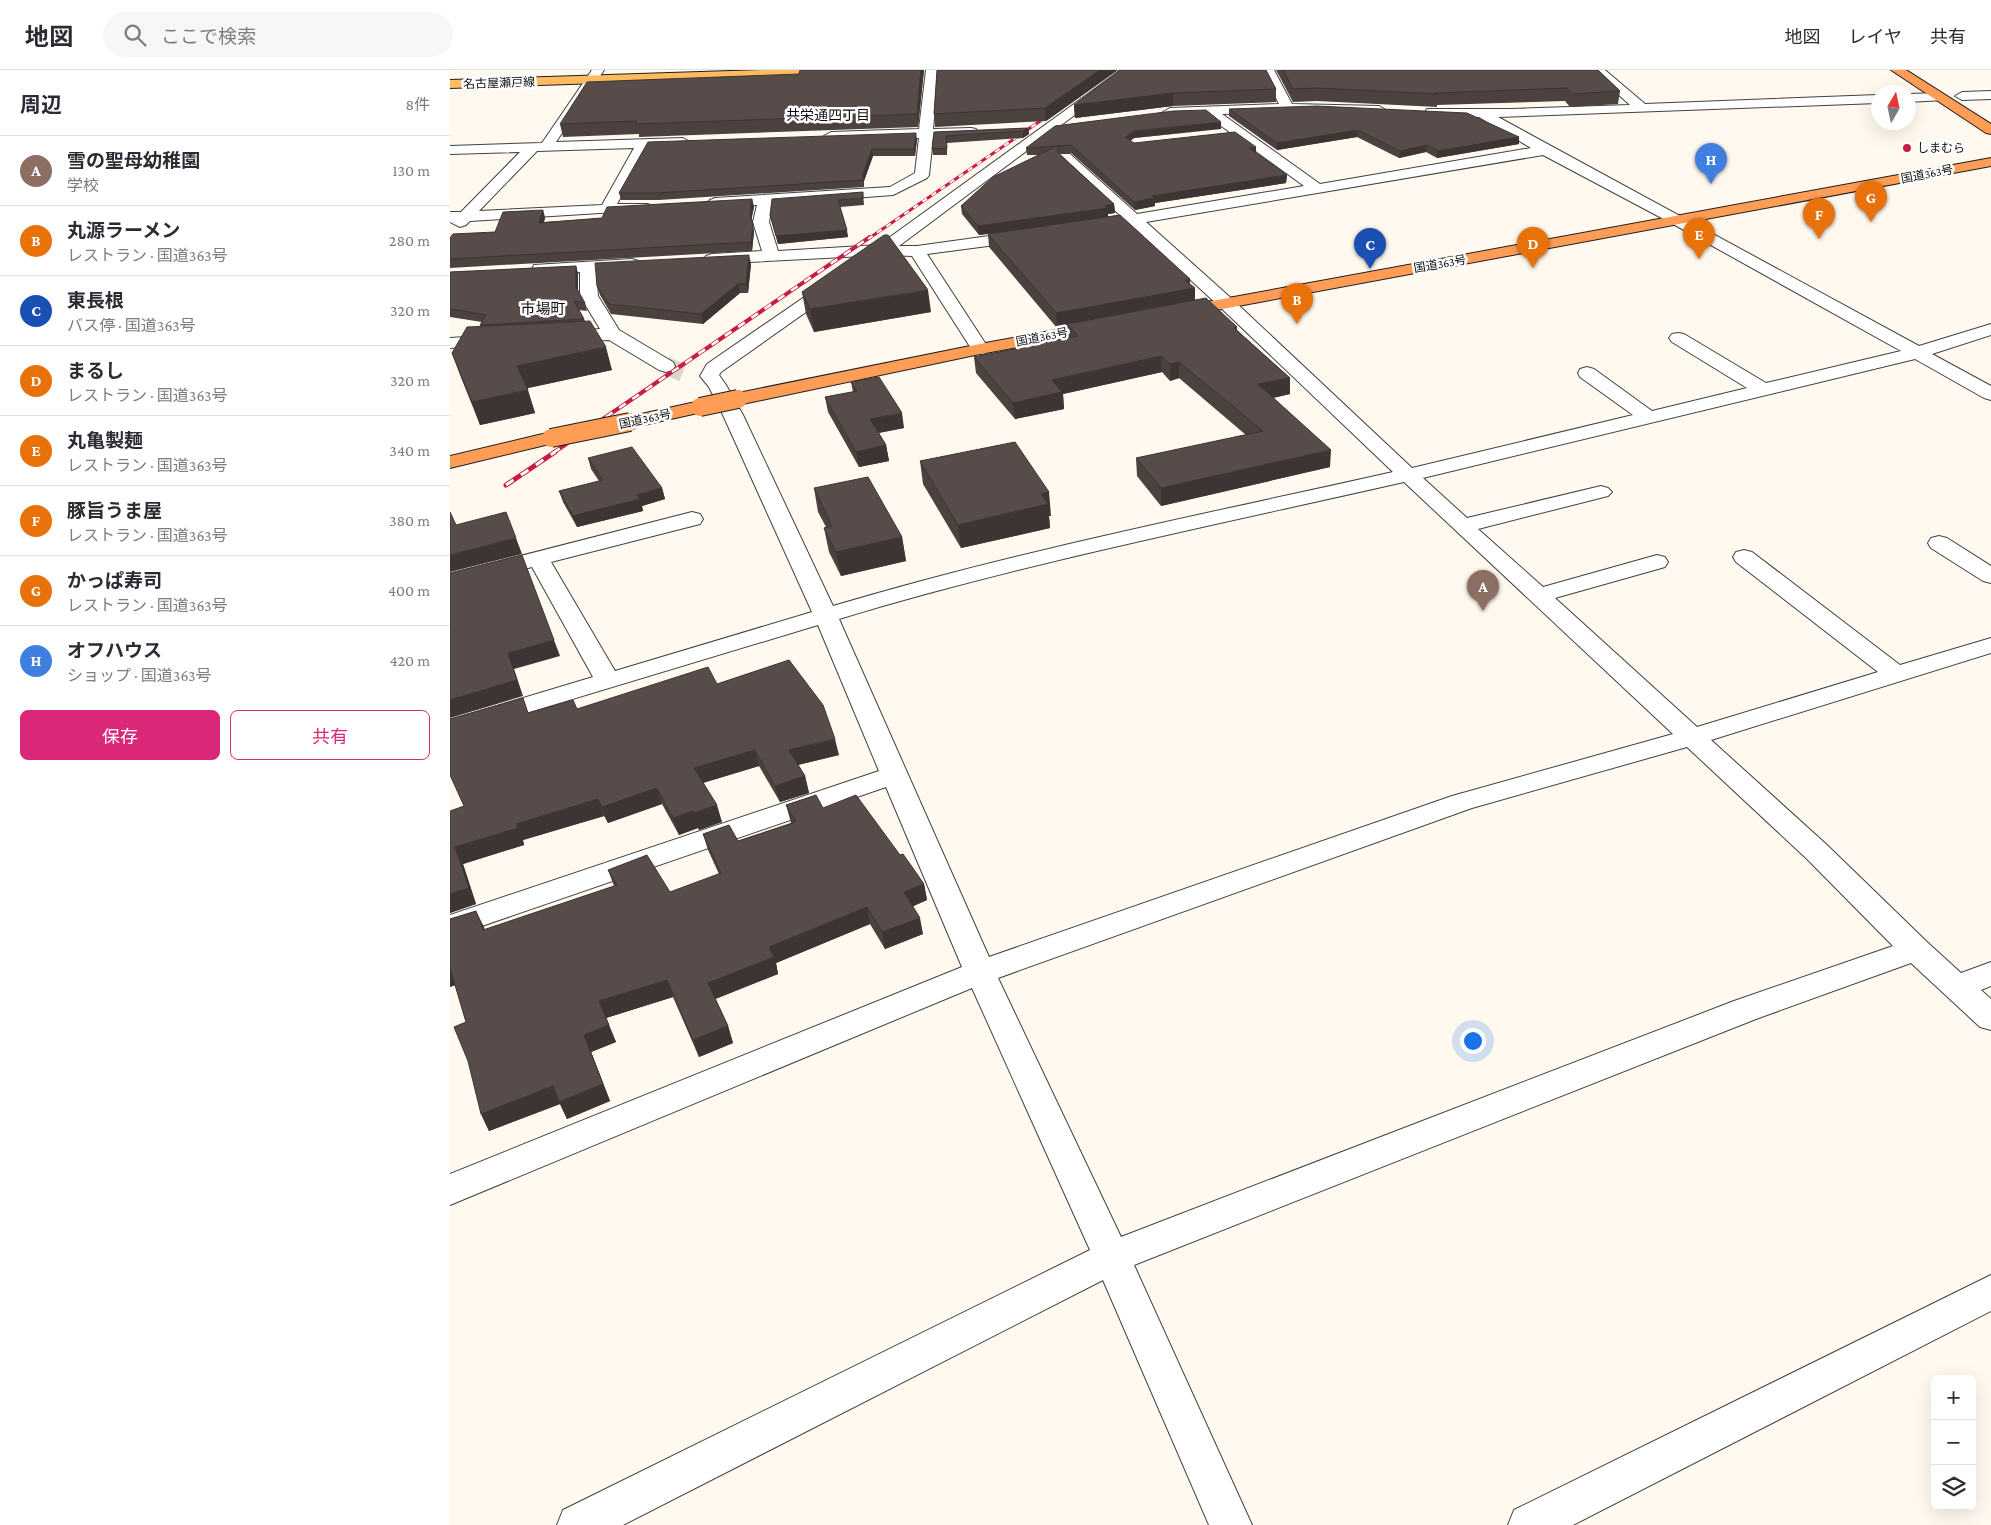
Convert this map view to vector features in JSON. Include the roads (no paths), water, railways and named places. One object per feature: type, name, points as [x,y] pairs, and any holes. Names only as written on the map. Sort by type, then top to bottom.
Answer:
[{"type":"highway","points":[[1897,70],[1991,130]]},
{"type":"highway","points":[[1958,93],[1984,109]]},
{"type":"highway","name":"国道363号","points":[[1166,314],[1991,162]]},
{"type":"highway","name":"国道363号","points":[[450,462],[551,438],[738,399],[1117,323]]},
{"type":"main road","name":"名古屋瀬戸線","points":[[450,84],[595,75],[877,70]]},
{"type":"street","points":[[698,204],[893,191],[922,175],[932,70]]},
{"type":"street","points":[[1129,70],[883,250],[714,368],[709,376],[717,385],[733,415],[826,616],[980,972],[1112,1257],[1231,1525]]},
{"type":"street","points":[[1268,70],[1287,108]]},
{"type":"street","points":[[1597,70],[1642,108]]},
{"type":"street","points":[[450,231],[540,147],[595,75]]},
{"type":"street","points":[[1958,93],[1991,95]]},
{"type":"street","points":[[1916,98],[1939,97]]},
{"type":"street","points":[[1423,112],[1483,115],[1546,114],[1642,108],[1871,99]]},
{"type":"street","points":[[1154,114],[1335,106],[1393,110]]},
{"type":"street","points":[[1210,111],[1316,188]]},
{"type":"street","points":[[1483,115],[1545,150],[1679,220],[1991,394]]},
{"type":"street","points":[[1026,128],[1081,123]]},
{"type":"street","points":[[818,137],[989,131]]},
{"type":"street","points":[[1219,135],[1238,133]]},
{"type":"street","points":[[450,150],[701,141]]},
{"type":"street","points":[[608,207],[642,144]]},
{"type":"street","points":[[1104,224],[1545,150]]},
{"type":"street","points":[[1065,157],[1226,303],[1462,526],[1817,852],[1916,950],[1991,1018]]},
{"type":"street","points":[[765,200],[761,222],[771,256]]},
{"type":"street","points":[[450,216],[466,217],[608,207],[659,207]]},
{"type":"street","points":[[694,260],[883,250],[917,251],[1045,233]]},
{"type":"street","points":[[917,251],[980,349]]},
{"type":"street","points":[[529,270],[647,263]]},
{"type":"street","points":[[588,267],[589,296],[612,334],[666,366]]},
{"type":"street","points":[[450,728],[907,591],[1127,538],[1408,475],[1917,354],[1991,329]]},
{"type":"street","points":[[545,338],[612,334]]},
{"type":"street","points":[[1678,338],[1764,390]]},
{"type":"street","points":[[450,343],[517,339]]},
{"type":"street","points":[[1587,373],[1648,417]]},
{"type":"street","points":[[1462,526],[1601,492]]},
{"type":"street","points":[[450,581],[692,519]]},
{"type":"street","points":[[1938,543],[1991,576]]},
{"type":"street","points":[[1744,557],[1895,674]]},
{"type":"street","points":[[538,558],[608,681]]},
{"type":"street","points":[[1538,596],[1657,562]]},
{"type":"street","points":[[450,1190],[980,972],[1462,802],[1692,737],[1991,645]]},
{"type":"street","points":[[450,926],[894,775]]},
{"type":"street","points":[[578,1525],[1112,1257],[1745,1010],[1916,950]]},
{"type":"street","points":[[1957,987],[1991,974]]},
{"type":"street","points":[[1529,1525],[1991,1292]]},
{"type":"tunnel","points":[[666,366],[686,374]]},
{"type":"railway","points":[[868,239],[1049,115]]},
{"type":"railway","points":[[553,453],[870,237]]},
{"type":"railway","points":[[506,485],[555,452]]},
{"type":"place","name":"しまむら","points":[[1907,148]]},
{"type":"place","name":"オフハウス","points":[[1711,184]]},
{"type":"place","name":"かっぱ寿司","points":[[1871,222]]},
{"type":"place","name":"豚旨うま屋","points":[[1819,239]]},
{"type":"place","name":"丸亀製麺","points":[[1699,259]]},
{"type":"place","name":"まるし","points":[[1533,268]]},
{"type":"place","name":"東長根","points":[[1370,269]]},
{"type":"place","name":"丸源ラーメン","points":[[1297,324]]},
{"type":"place","name":"雪の聖母幼稚園","points":[[1483,611]]},
{"type":"district","name":"共栄通四丁目","points":[[828,115]]},
{"type":"district","name":"市場町","points":[[543,309]]}]
